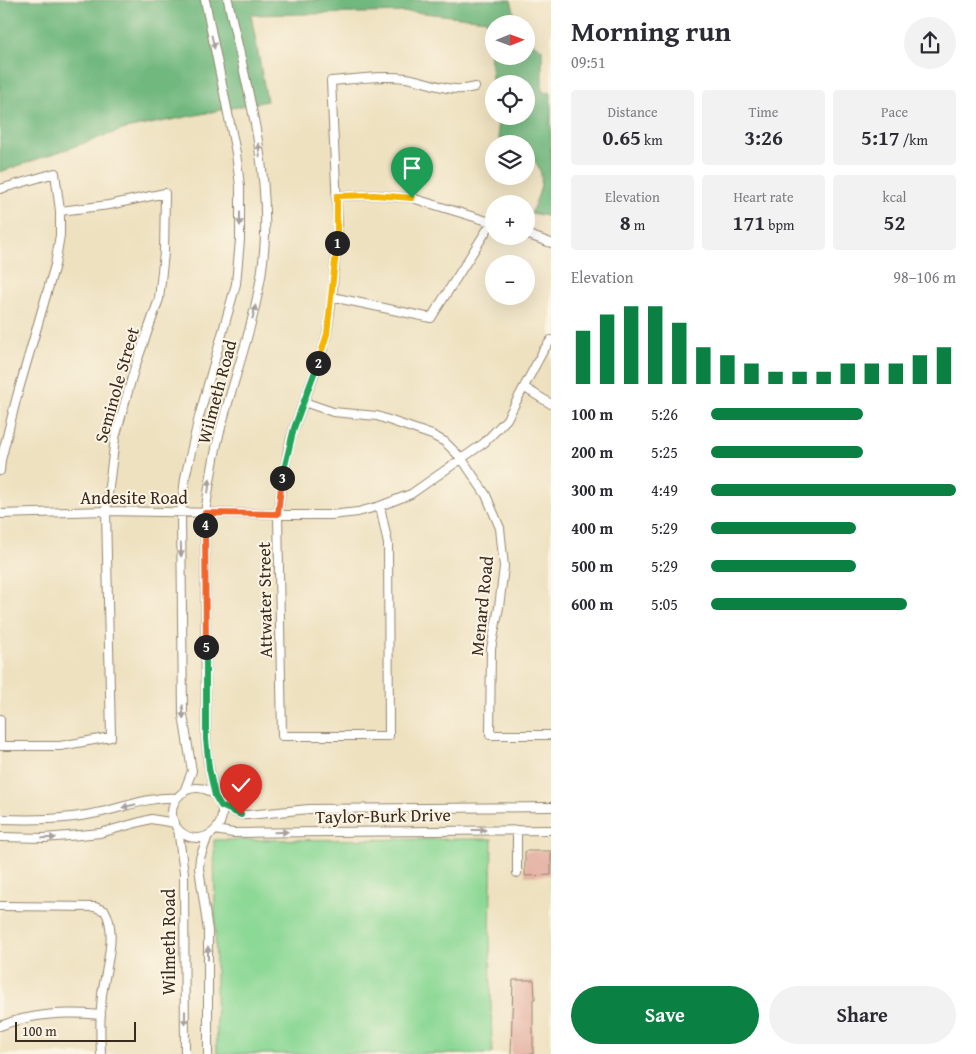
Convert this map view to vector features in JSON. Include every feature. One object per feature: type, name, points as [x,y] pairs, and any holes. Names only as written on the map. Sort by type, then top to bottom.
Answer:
[{"type":"street","name":"Wilmeth Road","points":[[184,792],[192,771],[183,715],[181,513],[185,478],[199,417],[236,284],[240,240],[240,186],[236,154],[204,0]]},
{"type":"street","name":"Wilmeth Road","points":[[215,796],[208,762],[206,739],[205,513],[210,476],[219,434],[250,328],[260,286],[265,236],[263,178],[257,131],[228,0]]},
{"type":"street","name":"Attwater Street","points":[[380,506],[388,544],[389,736],[282,736],[278,514],[288,450],[327,334],[332,297],[337,250],[337,196],[331,81],[382,77],[406,78],[459,90],[475,87]]},
{"type":"street","points":[[0,189],[55,173],[60,211],[60,235],[55,265],[16,396],[0,471]]},
{"type":"street","name":"Seminole Street","points":[[0,746],[60,746],[111,737],[106,511],[115,438],[134,370],[159,299],[164,253],[165,193],[109,205],[60,211]]},
{"type":"street","points":[[337,196],[375,195],[412,198],[485,221]]},
{"type":"street","points":[[332,297],[431,318],[485,235]]},
{"type":"street","points":[[535,237],[551,243]]},
{"type":"street","name":"Andesite Road","points":[[0,514],[106,511],[330,515],[358,512],[380,506],[411,494],[484,443],[507,419],[543,351],[551,340]]},
{"type":"street","points":[[525,388],[551,404]]},
{"type":"street","name":"Menard Road","points":[[304,402],[333,412],[376,416],[402,424],[445,442],[462,460],[486,495],[494,512],[500,528],[504,555],[503,581],[491,649],[490,735],[551,735]]},
{"type":"street","points":[[0,719],[0,746]]},
{"type":"street","points":[[0,837],[44,838],[100,833],[152,818],[176,826],[185,835],[192,838],[201,838],[208,836],[215,830],[222,819],[221,806],[215,796],[203,789],[190,789],[177,798],[172,811],[176,826]]},
{"type":"street","points":[[0,819],[64,819],[162,798],[177,798]]},
{"type":"street","name":"Taylor-Burk Drive","points":[[221,806],[245,815],[309,809],[551,807]]},
{"type":"street","name":"Wilmeth Road","points":[[176,826],[184,873],[185,1054]]},
{"type":"street","name":"Taylor-Burk Drive","points":[[215,830],[232,833],[551,830]]},
{"type":"street","points":[[517,830],[517,873]]},
{"type":"street","name":"Wilmeth Road","points":[[208,836],[200,858],[199,868],[208,931],[208,1054]]},
{"type":"street","points":[[0,906],[95,906],[105,911],[109,922],[109,951],[101,1015],[101,1054]]},
{"type":"street","points":[[0,1026],[35,1016],[69,1012],[101,1015]]},
{"type":"green space","points":[[0,0],[511,0],[515,15],[485,15],[485,20],[414,12],[251,15],[267,101],[125,129],[0,172]]},
{"type":"green space","points":[[535,45],[542,49],[542,92],[551,93],[551,217],[535,214],[535,203],[540,188],[541,174],[535,161],[535,135],[499,135],[497,125],[535,125],[535,75],[492,75],[491,65],[535,65]]},
{"type":"green space","points":[[492,839],[490,935],[492,1054],[217,1054],[214,840]]},
{"type":"building","points":[[525,851],[551,851],[551,875],[525,876]]},
{"type":"building","points":[[513,980],[534,980],[533,1054],[511,1054]]},
{"type":"route","points":[[241,815],[221,806],[215,796],[208,762],[206,739],[205,513],[278,514],[288,450],[327,334],[337,250],[337,196],[375,195],[412,198]]}]
